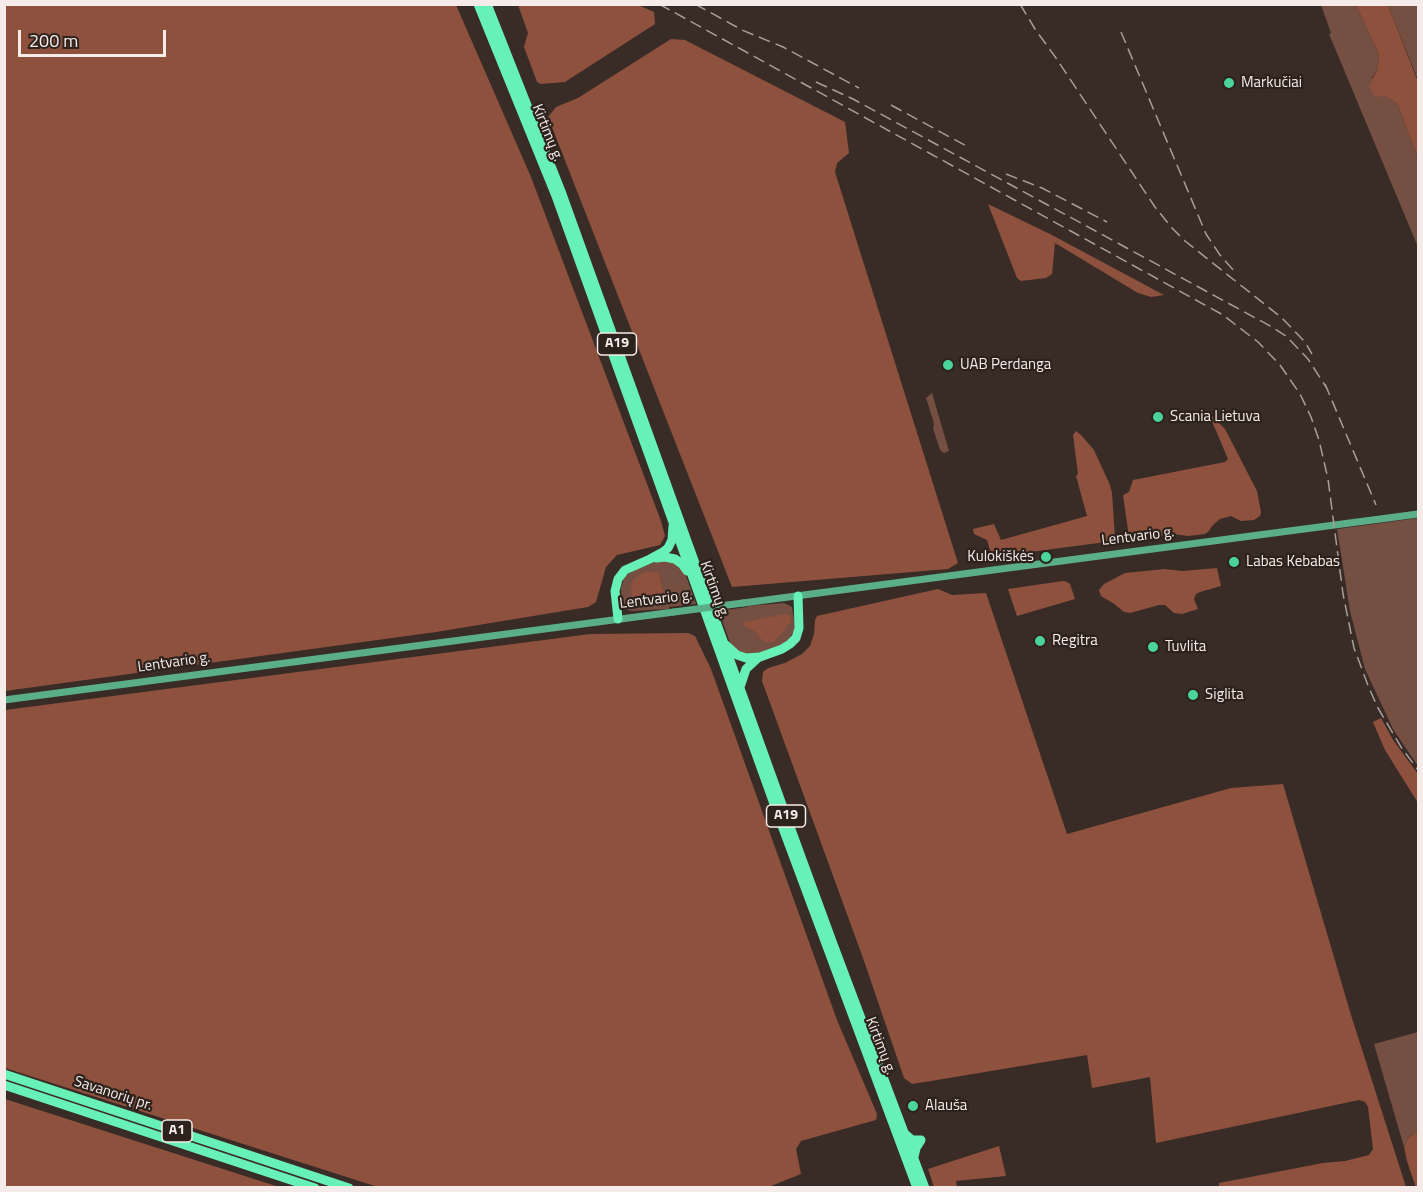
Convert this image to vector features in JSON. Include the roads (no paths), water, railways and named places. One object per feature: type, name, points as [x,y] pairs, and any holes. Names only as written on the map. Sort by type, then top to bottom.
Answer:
[{"type":"highway","name":"Kirtimų g.","points":[[478,4],[556,196],[822,935],[917,1188]]},
{"type":"highway","name":"Kirtimų g.","points":[[487,4],[566,204],[832,944],[925,1188]]},
{"type":"highway","points":[[618,619],[615,591],[618,579],[625,570],[663,552],[670,544],[673,522]]},
{"type":"highway","points":[[651,559],[665,557],[675,559],[682,564],[694,580]]},
{"type":"highway","points":[[740,687],[746,669],[760,657],[786,647],[796,638],[799,628],[798,596]]},
{"type":"highway","points":[[724,643],[741,657],[760,657]]},
{"type":"highway","name":"Savanorių pr.","points":[[4,1074],[349,1188]]},
{"type":"highway","name":"Savanorių pr.","points":[[4,1085],[315,1188]]},
{"type":"main road","name":"Lentvario g.","points":[[4,700],[1419,514]]},
{"type":"railway","points":[[659,4],[1223,315],[1258,342],[1280,365],[1300,394],[1311,417],[1328,479],[1343,594],[1354,648],[1378,708],[1401,747],[1418,770]]},
{"type":"railway","points":[[695,4],[742,30],[783,47],[859,88]]},
{"type":"railway","points":[[1020,4],[1155,207],[1172,228],[1185,241],[1282,318],[1305,342],[1312,354]]},
{"type":"railway","points":[[1121,32],[1206,234],[1235,272]]},
{"type":"railway","points":[[816,82],[853,99],[1272,327],[1286,336],[1308,359],[1328,390]]},
{"type":"railway","points":[[891,105],[970,148]]},
{"type":"railway","points":[[1006,174],[1042,188],[1107,222]]},
{"type":"railway","points":[[1325,384],[1376,505]]},
{"type":"place","name":"Markučiai","points":[[1229,83]]},
{"type":"place","name":"UAB Perdanga","points":[[948,365]]},
{"type":"place","name":"Scania Lietuva","points":[[1158,417]]},
{"type":"place","name":"Kulokiškės","points":[[1046,557]]},
{"type":"place","name":"Labas Kebabas","points":[[1234,562]]},
{"type":"place","name":"Regitra","points":[[1040,641]]},
{"type":"place","name":"Tuvlita","points":[[1153,647]]},
{"type":"place","name":"Siglita","points":[[1193,695]]},
{"type":"place","name":"Alauša","points":[[913,1106]]}]
